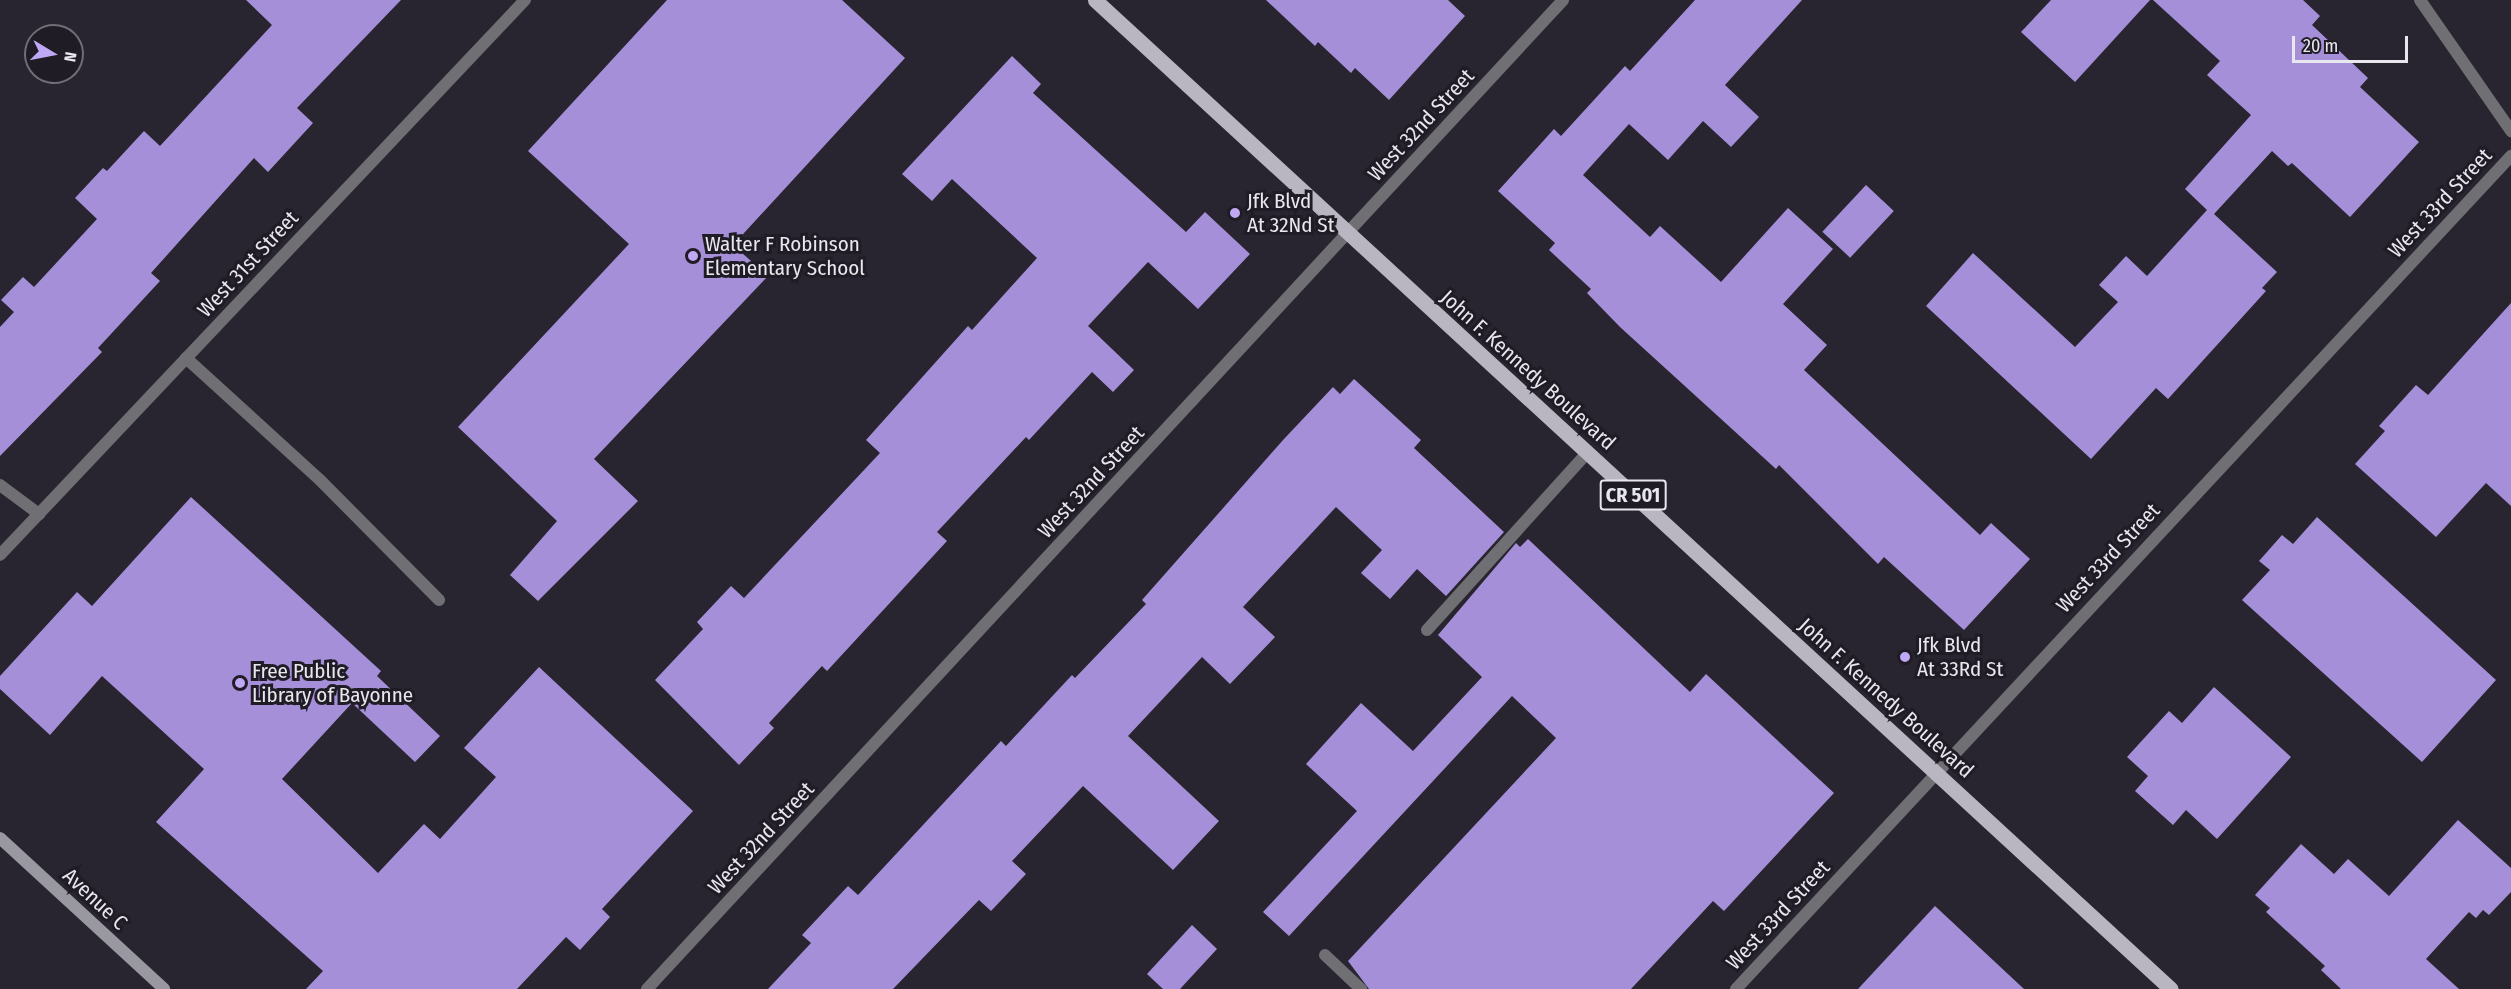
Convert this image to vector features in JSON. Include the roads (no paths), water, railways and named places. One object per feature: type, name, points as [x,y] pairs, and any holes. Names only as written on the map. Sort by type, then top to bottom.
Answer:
[{"type":"main road","name":"John F. Kennedy Boulevard","points":[[1095,0],[2171,989]]},
{"type":"main road","name":"Avenue C","points":[[0,838],[164,989]]},
{"type":"street","name":"West 31st Street","points":[[0,555],[525,0]]},
{"type":"street","name":"West 32nd Street","points":[[647,989],[1563,0]]},
{"type":"street","points":[[2420,0],[2511,131]]},
{"type":"street","name":"West 33rd Street","points":[[1736,989],[1935,772],[2511,156]]},
{"type":"street","points":[[186,358],[320,480],[439,600]]},
{"type":"street","points":[[1427,630],[1587,453]]},
{"type":"street","points":[[0,485],[39,514]]},
{"type":"street","points":[[1325,955],[1361,989]]},
{"type":"place","name":"Jfk Blvd At 32Nd St","points":[[1235,213]]},
{"type":"place","name":"Walter F Robinson Elementary School","points":[[693,256]]},
{"type":"place","name":"Jfk Blvd At 33Rd St","points":[[1905,657]]},
{"type":"place","name":"Free Public Library of Bayonne","points":[[240,683]]}]
